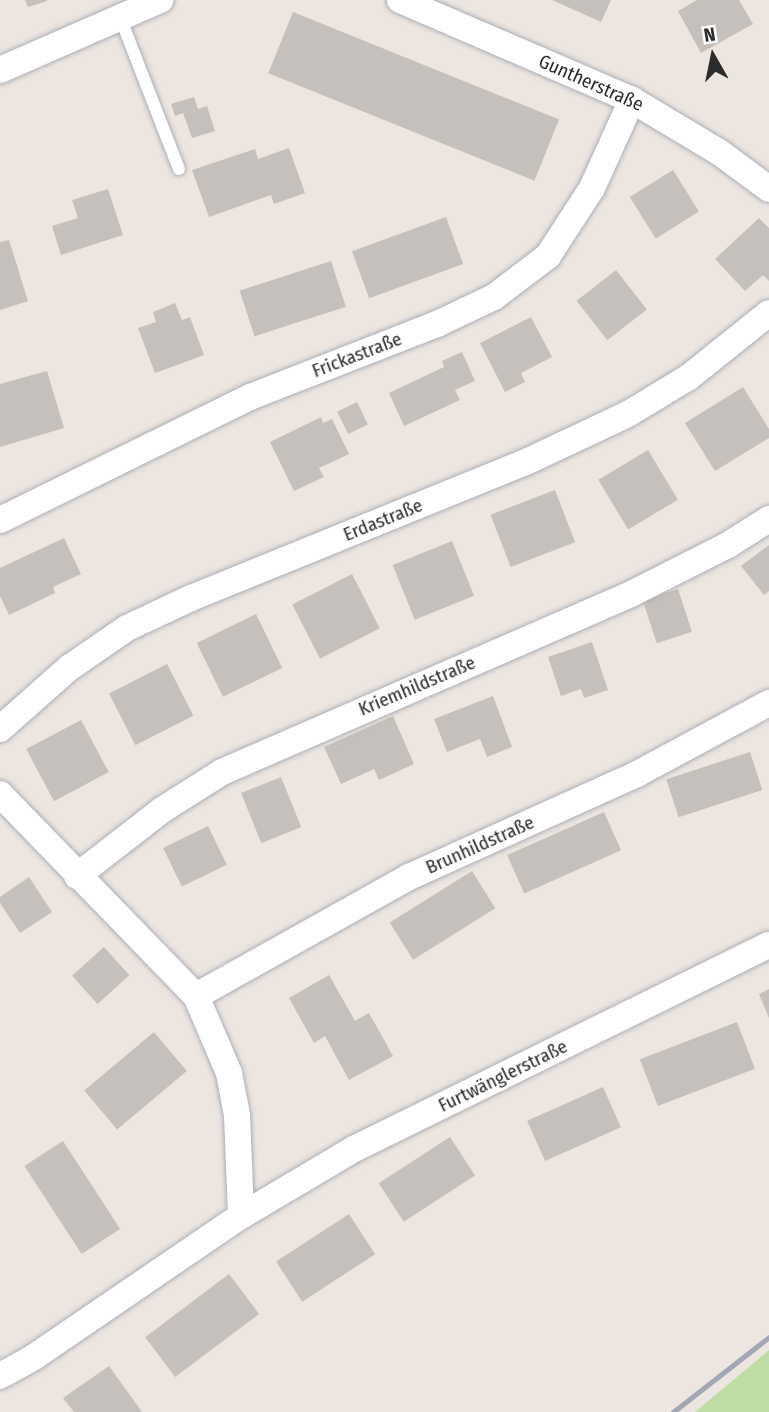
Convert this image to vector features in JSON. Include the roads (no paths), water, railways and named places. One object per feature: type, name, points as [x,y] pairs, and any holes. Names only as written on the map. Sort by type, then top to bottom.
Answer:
[{"type":"street","points":[[0,70],[160,0]]},
{"type":"street","name":"Guntherstraße","points":[[400,0],[632,100],[719,152],[769,190]]},
{"type":"street","name":"Frickastraße","points":[[0,520],[250,397],[437,324],[494,297],[548,256],[592,188],[632,100]]},
{"type":"street","name":"Erdastraße","points":[[0,729],[69,668],[127,628],[191,598],[526,462],[628,414],[689,377],[769,313]]},
{"type":"street","name":"Kriemhildstraße","points":[[77,876],[162,810],[222,772],[631,594],[728,545],[769,519]]},
{"type":"street","name":"Brunhildstraße","points":[[196,996],[410,877],[637,774],[769,703]]},
{"type":"street","points":[[0,794],[196,996],[229,1073],[237,1115],[241,1216]]},
{"type":"street","name":"Furtwänglerstraße","points":[[0,1376],[34,1357],[241,1216],[354,1149],[656,1003],[769,945]]},
{"type":"lane","points":[[120,17],[179,169]]},
{"type":"railway","points":[[673,1412],[769,1337]]}]
